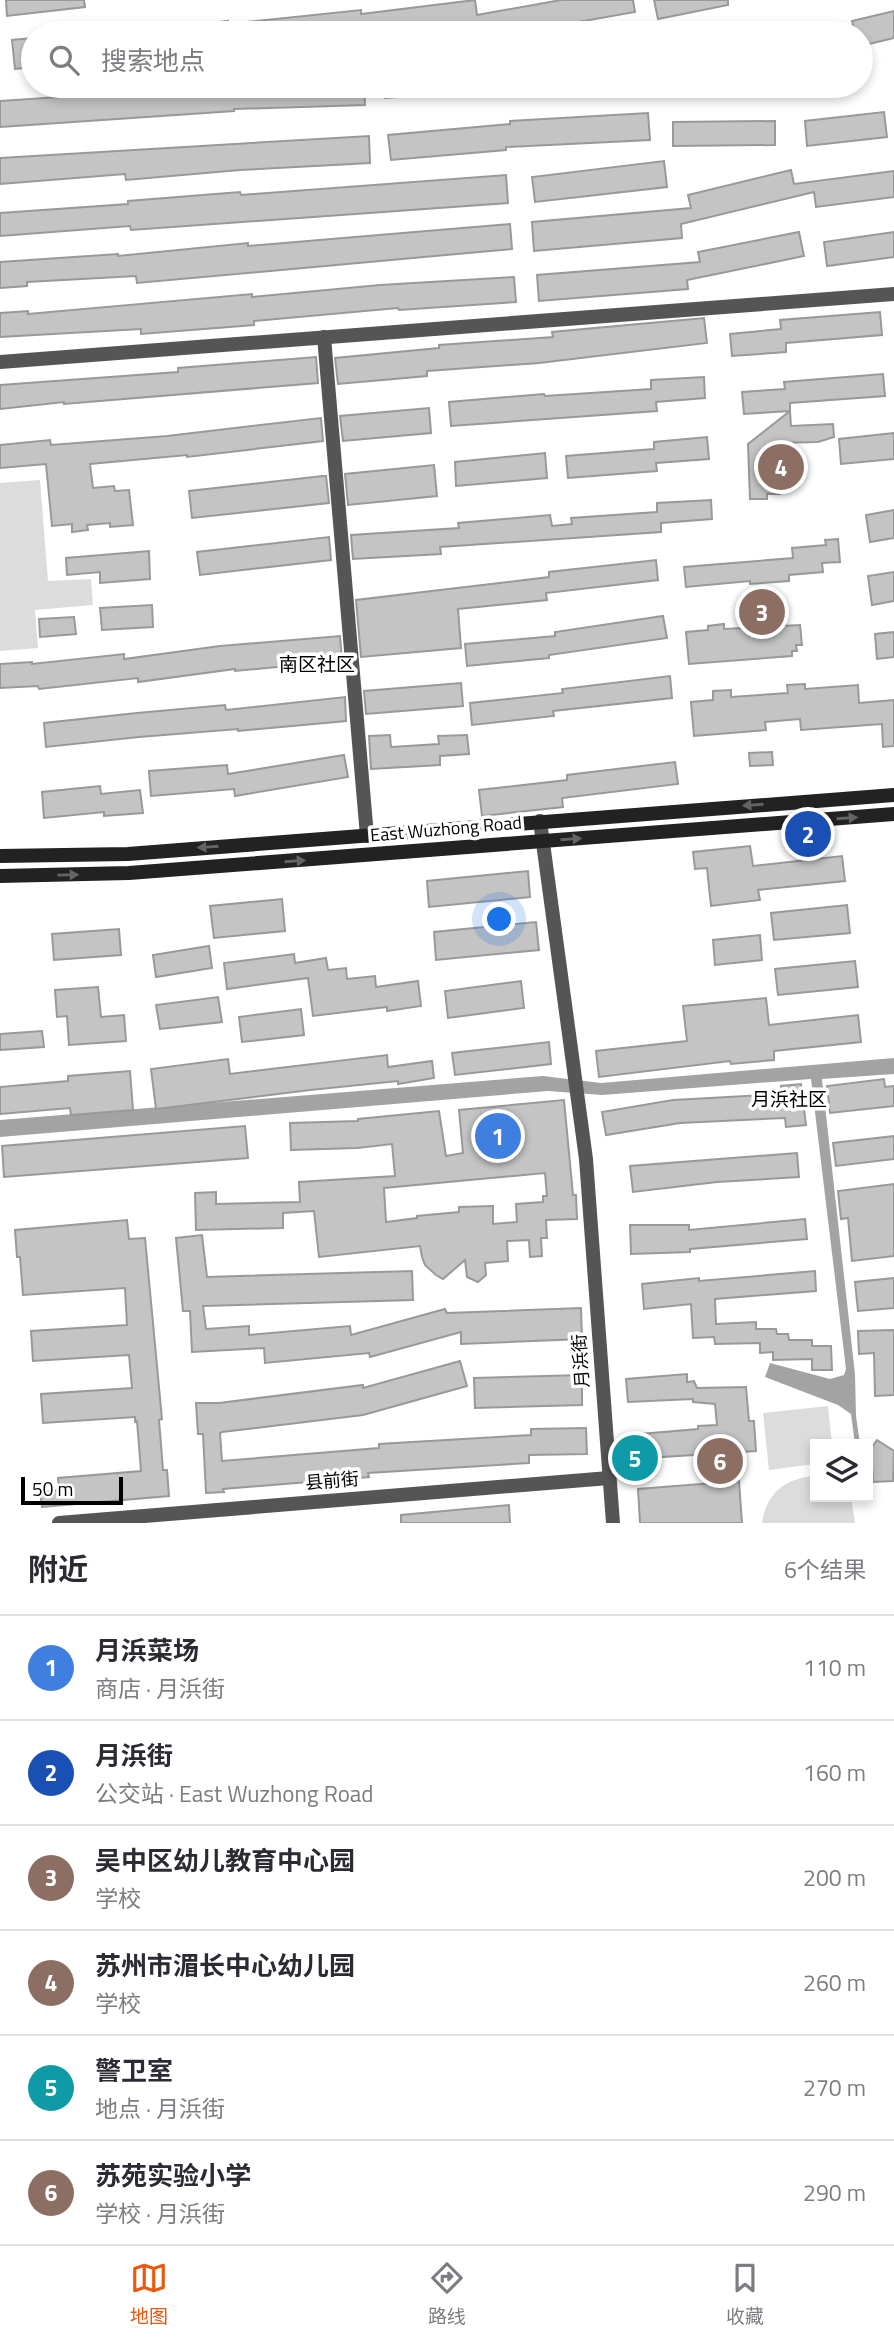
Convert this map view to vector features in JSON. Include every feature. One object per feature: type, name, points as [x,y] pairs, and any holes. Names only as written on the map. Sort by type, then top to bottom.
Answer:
[{"type":"main road","name":"East Wuzhong Road","points":[[0,856],[128,853],[894,795]]},
{"type":"main road","name":"East Wuzhong Road","points":[[0,876],[129,873],[894,814]]},
{"type":"street","points":[[0,362],[894,294]]},
{"type":"street","points":[[324,337],[367,836]]},
{"type":"street","name":"月浜街","points":[[540,821],[586,1159],[613,1523]]},
{"type":"street","name":"县前街","points":[[59,1523],[609,1478]]},
{"type":"shaded area","points":[[40,480],[48,581],[91,579],[93,605],[35,610],[38,648],[0,651],[0,483]]},
{"type":"shaded area","points":[[894,1058],[894,1074],[822,1079],[855,1374],[859,1439],[854,1439],[851,1414],[838,1405],[765,1377],[770,1363],[830,1379],[844,1375],[846,1369],[811,1079],[602,1095],[548,1091],[0,1137],[0,1120],[543,1076],[601,1083]]},
{"type":"shaded area","points":[[828,1406],[831,1439],[810,1439],[810,1465],[769,1470],[763,1413]]},
{"type":"shaded area","points":[[810,1476],[810,1502],[852,1502],[855,1523],[762,1523],[764,1512],[773,1495],[787,1484]]},
{"type":"building","points":[[6,0],[84,0],[85,7],[7,16]]},
{"type":"building","points":[[475,0],[477,15],[561,0],[633,0],[635,12],[584,21],[256,21],[361,10],[361,14]]},
{"type":"building","points":[[654,0],[728,0],[728,5],[658,19]]},
{"type":"building","points":[[894,11],[894,38],[873,43],[873,21],[852,21]]},
{"type":"building","points":[[21,39],[21,68],[15,69],[12,40]]},
{"type":"building","points":[[45,98],[365,98],[365,105],[234,109],[0,127],[0,101]]},
{"type":"building","points":[[884,112],[887,137],[807,146],[805,121]]},
{"type":"building","points":[[648,113],[650,140],[506,147],[506,150],[391,160],[388,135],[510,124],[510,121]]},
{"type":"building","points":[[775,121],[775,145],[673,146],[673,122]]},
{"type":"building","points":[[369,136],[370,163],[126,180],[125,174],[0,184],[0,158]]},
{"type":"building","points":[[664,161],[667,187],[535,202],[532,177]]},
{"type":"building","points":[[791,170],[794,184],[894,171],[894,197],[816,207],[814,192],[681,224],[682,238],[534,251],[532,222],[691,208],[688,195]]},
{"type":"building","points":[[506,175],[508,203],[131,230],[130,226],[0,236],[0,213],[128,204],[128,201],[240,192],[241,195]]},
{"type":"building","points":[[510,224],[512,249],[137,283],[136,276],[27,282],[27,286],[0,288],[0,262],[118,256],[248,243],[248,246]]},
{"type":"building","points":[[799,232],[804,256],[687,280],[688,289],[539,301],[537,275],[700,262],[698,252]]},
{"type":"building","points":[[894,232],[894,257],[827,266],[824,242]]},
{"type":"building","points":[[514,277],[516,302],[398,308],[254,321],[254,325],[141,334],[141,329],[0,337],[0,313],[28,311],[28,314],[252,294],[252,297],[380,285]]},
{"type":"building","points":[[880,312],[882,335],[786,343],[786,352],[732,356],[730,334],[781,329],[780,320]]},
{"type":"building","points":[[704,318],[707,343],[539,363],[427,371],[427,376],[338,384],[335,358],[439,348],[439,345],[553,337],[552,332]]},
{"type":"building","points":[[316,357],[318,383],[0,409],[0,385],[178,372],[178,368]]},
{"type":"building","points":[[883,374],[885,396],[790,403],[790,411],[744,414],[742,392],[785,389],[784,382]]},
{"type":"building","points":[[704,377],[705,398],[656,402],[657,411],[451,426],[449,402],[651,389],[651,380]]},
{"type":"building","points":[[429,408],[431,433],[343,441],[340,416]]},
{"type":"building","points":[[790,411],[791,426],[833,424],[834,437],[818,442],[777,443],[764,462],[765,479],[780,478],[785,483],[785,488],[780,494],[767,494],[767,499],[750,499],[748,444]]},
{"type":"building","points":[[321,418],[323,441],[187,457],[90,464],[93,488],[114,486],[115,491],[129,490],[133,525],[87,525],[88,530],[72,532],[72,524],[52,526],[46,464],[0,468],[0,445],[50,440],[51,445],[167,436]]},
{"type":"building","points":[[894,433],[894,459],[841,464],[839,439]]},
{"type":"building","points":[[707,437],[709,459],[656,463],[657,471],[568,478],[566,456],[654,449],[654,442]]},
{"type":"building","points":[[545,453],[547,478],[456,486],[455,462]]},
{"type":"building","points":[[434,465],[437,496],[348,505],[345,474]]},
{"type":"building","points":[[326,476],[329,503],[192,518],[189,491]]},
{"type":"building","points":[[711,500],[712,519],[661,523],[661,532],[440,547],[441,554],[353,559],[351,535],[459,528],[458,523],[550,515],[552,526],[572,524],[571,518],[657,512],[657,503]]},
{"type":"building","points":[[894,510],[894,538],[870,542],[866,515]]},
{"type":"building","points":[[329,537],[331,560],[200,575],[197,552]]},
{"type":"building","points":[[838,539],[840,562],[822,563],[823,572],[789,575],[789,581],[750,584],[750,581],[686,587],[684,567],[793,558],[792,548],[826,545],[825,540]]},
{"type":"building","points":[[149,551],[150,579],[100,583],[100,572],[67,575],[66,558]]},
{"type":"building","points":[[656,560],[658,580],[546,593],[547,600],[458,609],[461,648],[361,657],[356,600],[549,577],[549,572]]},
{"type":"building","points":[[894,572],[894,601],[872,605],[868,576]]},
{"type":"building","points":[[152,605],[153,627],[102,630],[100,608]]},
{"type":"building","points":[[663,616],[667,638],[549,655],[549,658],[467,666],[465,644],[555,636],[555,632]]},
{"type":"building","points":[[74,617],[76,634],[40,637],[39,619]]},
{"type":"building","points":[[724,624],[724,629],[800,625],[802,645],[796,645],[797,651],[792,651],[792,656],[689,664],[686,632],[708,630],[708,626]]},
{"type":"building","points":[[894,632],[894,657],[877,659],[875,634]]},
{"type":"building","points":[[340,636],[342,659],[339,661],[235,669],[138,682],[138,678],[39,689],[38,686],[0,688],[0,664],[32,664],[124,654],[124,659],[220,646]]},
{"type":"building","points":[[670,676],[672,698],[553,711],[554,716],[472,725],[470,703],[563,693],[562,689]]},
{"type":"building","points":[[461,683],[463,706],[366,714],[364,691]]},
{"type":"building","points":[[805,684],[805,689],[858,685],[859,703],[894,700],[894,746],[883,747],[882,724],[801,730],[800,719],[765,722],[766,730],[694,736],[691,702],[713,700],[713,691],[731,690],[731,697],[788,693],[787,685]]},
{"type":"building","points":[[345,697],[346,721],[46,747],[44,723],[225,705],[226,710]]},
{"type":"building","points":[[390,735],[391,747],[439,744],[438,736],[467,735],[469,754],[440,756],[440,765],[371,769],[369,736]]},
{"type":"building","points":[[772,752],[773,765],[750,766],[749,753]]},
{"type":"building","points":[[344,755],[348,777],[235,796],[234,789],[151,796],[149,771],[227,765],[228,774]]},
{"type":"building","points":[[675,762],[678,784],[562,798],[563,807],[482,816],[479,790],[567,780],[567,775]]},
{"type":"building","points":[[100,786],[101,794],[140,790],[143,813],[104,816],[104,812],[44,818],[42,792]]},
{"type":"building","points":[[750,846],[753,866],[842,856],[845,881],[758,890],[760,900],[711,906],[707,868],[695,869],[693,852]]},
{"type":"building","points":[[528,871],[530,897],[429,907],[427,881]]},
{"type":"building","points":[[282,899],[285,931],[214,938],[210,906]]},
{"type":"building","points":[[847,905],[850,933],[774,940],[771,913]]},
{"type":"building","points":[[536,922],[539,950],[436,960],[434,932]]},
{"type":"building","points":[[119,929],[121,955],[54,960],[52,934]]},
{"type":"building","points":[[760,935],[762,960],[715,965],[713,940]]},
{"type":"building","points":[[209,946],[212,968],[156,977],[153,955]]},
{"type":"building","points":[[294,954],[295,963],[326,958],[328,970],[346,968],[347,979],[375,976],[376,987],[418,981],[421,1006],[387,1011],[387,1007],[313,1016],[308,978],[227,989],[224,963]]},
{"type":"building","points":[[855,961],[858,987],[778,995],[775,969]]},
{"type":"building","points":[[521,981],[524,1008],[448,1018],[445,991]]},
{"type":"building","points":[[98,987],[101,1017],[124,1015],[126,1041],[69,1045],[67,1016],[57,1017],[55,990]]},
{"type":"building","points":[[218,997],[222,1022],[160,1029],[156,1005]]},
{"type":"building","points":[[766,998],[769,1025],[858,1015],[861,1042],[774,1051],[774,1060],[731,1064],[730,1061],[599,1077],[596,1051],[687,1041],[683,1006]]},
{"type":"building","points":[[301,1009],[304,1035],[242,1042],[239,1017]]},
{"type":"building","points":[[42,1031],[44,1047],[0,1050],[0,1034]]},
{"type":"building","points":[[549,1042],[551,1064],[455,1075],[452,1053]]},
{"type":"building","points":[[387,1055],[388,1067],[432,1061],[434,1078],[156,1109],[151,1069],[228,1059],[230,1074]]},
{"type":"building","points":[[130,1071],[133,1110],[71,1115],[70,1108],[0,1114],[0,1087],[68,1081],[68,1076]]},
{"type":"building","points":[[884,1079],[885,1087],[894,1086],[894,1106],[830,1113],[827,1086]]},
{"type":"building","points":[[801,1084],[806,1125],[786,1127],[785,1118],[680,1123],[606,1135],[602,1112],[673,1100],[782,1094],[781,1086]]},
{"type":"building","points":[[564,1100],[577,1219],[546,1220],[547,1238],[541,1238],[542,1256],[530,1257],[529,1240],[507,1241],[508,1261],[485,1263],[486,1275],[478,1282],[467,1277],[465,1260],[443,1279],[436,1275],[425,1265],[420,1246],[319,1257],[314,1211],[283,1213],[283,1228],[196,1230],[195,1193],[216,1192],[216,1204],[300,1202],[299,1182],[395,1176],[392,1144],[291,1150],[290,1123],[358,1121],[439,1111],[446,1156],[463,1153],[459,1110]],"holes":[[[545,1173],[547,1196],[543,1196],[543,1202],[516,1204],[517,1222],[493,1224],[493,1206],[459,1207],[459,1212],[386,1222],[384,1188]]]},
{"type":"building","points":[[245,1126],[248,1158],[4,1177],[2,1146]]},
{"type":"building","points":[[894,1136],[894,1159],[836,1166],[833,1143]]},
{"type":"building","points":[[797,1153],[799,1177],[717,1182],[633,1192],[630,1166]]},
{"type":"building","points":[[894,1184],[894,1256],[852,1261],[848,1218],[841,1219],[838,1191]]},
{"type":"building","points":[[805,1219],[807,1239],[690,1249],[690,1252],[631,1254],[630,1225],[689,1225],[689,1230]]},
{"type":"building","points":[[127,1220],[129,1239],[145,1238],[162,1419],[159,1420],[163,1470],[167,1470],[169,1496],[42,1507],[40,1492],[59,1490],[58,1478],[141,1471],[135,1417],[43,1423],[41,1394],[132,1388],[129,1355],[33,1361],[31,1331],[127,1325],[125,1288],[23,1295],[15,1230]]},
{"type":"building","points":[[202,1235],[207,1277],[412,1271],[413,1300],[203,1306],[206,1329],[249,1326],[249,1335],[350,1326],[351,1335],[445,1309],[447,1313],[581,1308],[582,1339],[461,1344],[461,1332],[370,1357],[369,1353],[265,1363],[264,1348],[192,1352],[190,1311],[183,1311],[176,1238]]},
{"type":"building","points":[[815,1271],[816,1291],[715,1299],[716,1324],[756,1322],[756,1329],[776,1329],[777,1334],[788,1334],[789,1340],[812,1340],[812,1346],[831,1346],[832,1370],[812,1370],[812,1359],[773,1360],[773,1352],[760,1353],[760,1343],[715,1344],[714,1337],[693,1338],[691,1304],[644,1309],[642,1284]]},
{"type":"building","points":[[894,1278],[894,1308],[858,1311],[855,1282]]},
{"type":"building","points":[[894,1330],[894,1395],[875,1396],[874,1353],[859,1354],[858,1331]]},
{"type":"building","points":[[460,1361],[467,1386],[363,1415],[222,1432],[222,1461],[379,1448],[379,1444],[531,1435],[531,1429],[586,1428],[587,1454],[529,1455],[529,1463],[368,1473],[369,1477],[223,1489],[224,1492],[206,1493],[203,1434],[198,1434],[196,1403],[219,1403],[363,1385],[363,1388]]},
{"type":"building","points":[[687,1374],[687,1382],[694,1381],[697,1388],[746,1387],[749,1421],[754,1421],[756,1451],[647,1458],[647,1461],[638,1461],[639,1466],[624,1467],[624,1456],[631,1456],[629,1435],[717,1425],[715,1404],[693,1402],[693,1399],[628,1402],[626,1379]]},
{"type":"building","points":[[582,1375],[582,1405],[475,1408],[474,1378]]},
{"type":"building","points":[[877,1440],[894,1451],[893,1481],[873,1482],[873,1446]]},
{"type":"building","points":[[739,1481],[742,1523],[640,1523],[638,1489]]},
{"type":"building","points":[[509,1505],[510,1523],[401,1523],[401,1515]]},
{"type":"place","name":"苏州市湄长中心幼儿园","points":[[781,467]]},
{"type":"place","name":"吴中区幼儿教育中心园","points":[[762,612]]},
{"type":"place","name":"月浜街","points":[[808,834]]},
{"type":"place","name":"月浜菜场","points":[[498,1136]]},
{"type":"place","name":"警卫室","points":[[635,1458]]},
{"type":"place","name":"苏苑实验小学","points":[[720,1461]]},
{"type":"district","name":"南区社区","points":[[317,664]]},
{"type":"district","name":"月浜社区","points":[[789,1099]]}]
